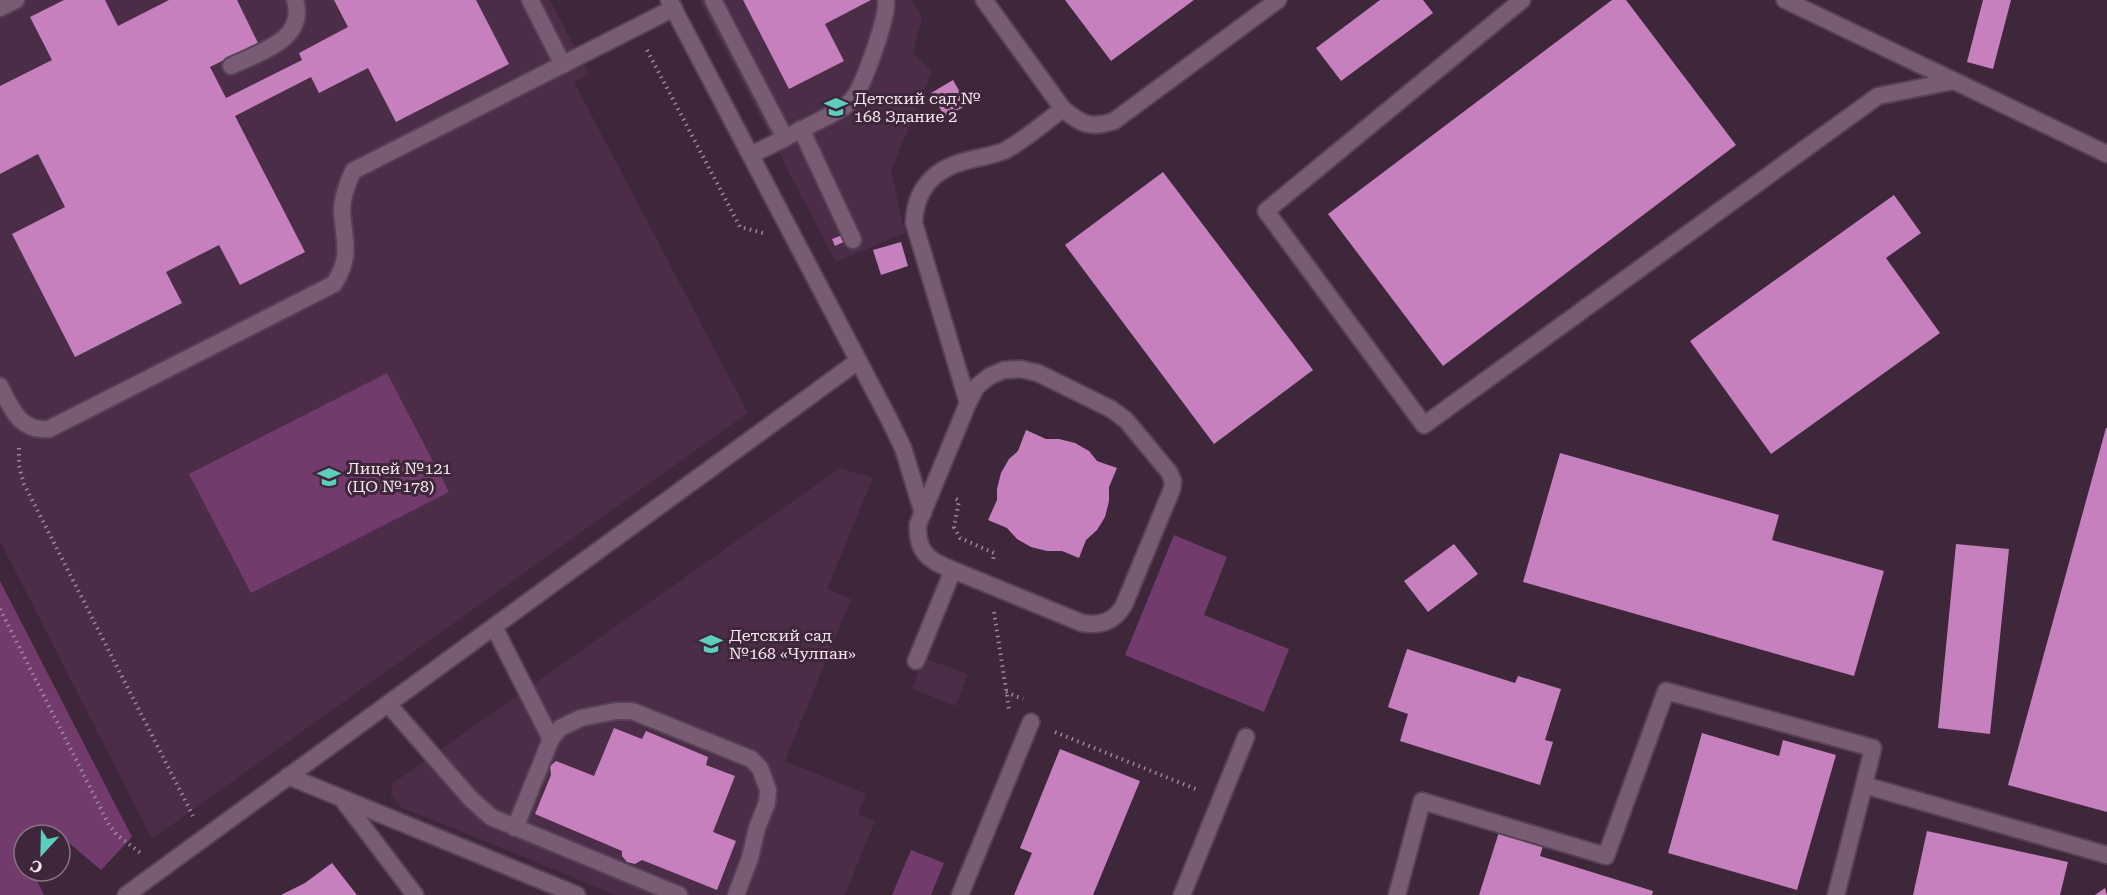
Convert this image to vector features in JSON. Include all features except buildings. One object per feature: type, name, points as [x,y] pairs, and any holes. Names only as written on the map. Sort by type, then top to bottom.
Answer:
[{"type":"lane","points":[[0,8],[16,0]]},
{"type":"lane","points":[[231,66],[286,38],[296,23],[298,11],[295,0]]},
{"type":"lane","points":[[530,0],[563,65]]},
{"type":"lane","points":[[713,0],[785,138]]},
{"type":"lane","points":[[751,155],[844,106],[855,96],[885,19],[886,0]]},
{"type":"lane","points":[[984,0],[1063,109],[1078,122],[1091,126],[1114,121],[1278,0]]},
{"type":"lane","points":[[1522,0],[1266,211],[1424,425],[1878,96],[1954,81]]},
{"type":"lane","points":[[1785,0],[2107,154]]},
{"type":"lane","points":[[0,386],[15,416],[24,425],[42,430],[49,429],[334,284],[345,262],[347,247],[342,211],[344,196],[354,171],[635,28],[671,4],[903,448],[922,513]]},
{"type":"lane","points":[[968,403],[914,223],[917,200],[927,182],[949,167],[1007,149],[1063,109]]},
{"type":"lane","points":[[801,129],[854,240]]},
{"type":"lane","points":[[126,895],[858,361]]},
{"type":"lane","points":[[1020,369],[1038,373],[1119,414],[1133,427],[1169,472],[1173,481],[1172,489],[1124,605],[1119,614],[1111,620],[1094,625],[1082,623],[935,564],[926,556],[917,534],[922,513],[976,387],[990,376],[1004,370],[1020,369]]},
{"type":"lane","points":[[916,661],[953,570]]},
{"type":"lane","points":[[494,627],[551,739]]},
{"type":"lane","points":[[1397,895],[1422,801],[1606,856],[1666,691],[1873,748],[1836,895]]},
{"type":"lane","points":[[388,704],[477,805],[491,817],[679,895]]},
{"type":"lane","points":[[515,828],[551,739],[560,728],[581,718],[616,711],[632,711],[751,759],[760,768],[766,779],[767,802],[736,895]]},
{"type":"lane","points":[[960,895],[1031,722]]},
{"type":"lane","points":[[1182,895],[1246,737]]},
{"type":"lane","points":[[288,776],[577,895]]},
{"type":"lane","points":[[1864,785],[2107,855]]},
{"type":"lane","points":[[343,799],[415,895]]},
{"type":"path","points":[[635,28],[740,227],[770,235]]},
{"type":"path","points":[[24,425],[18,457],[24,484],[204,838]]},
{"type":"path","points":[[989,585],[1010,714]]},
{"type":"path","points":[[0,609],[109,825],[117,835],[162,869]]},
{"type":"path","points":[[1031,722],[1221,800]]},
{"type":"shaded area","name":"Лицей №121 (ЦО №178)","points":[[0,0],[550,0],[589,74],[574,82],[748,413],[152,839],[0,541]]},
{"type":"shaded area","name":"Детский сад № 168 Здание 2","points":[[699,0],[912,0],[922,18],[913,53],[932,71],[891,171],[905,233],[836,262]]},
{"type":"shaded area","points":[[387,373],[449,492],[251,593],[189,474]]},
{"type":"shaded area","name":"Детский сад №168 «Чулпан»","points":[[840,468],[873,478],[827,589],[851,599],[785,761],[866,794],[858,814],[875,821],[845,895],[616,895],[401,807],[391,796],[392,784]]},
{"type":"shaded area","points":[[1174,535],[1227,557],[1204,615],[1289,649],[1264,712],[1125,655]]},
{"type":"shaded area","points":[[0,581],[132,837],[101,870],[72,846],[72,823],[12,823],[12,883],[38,883],[44,895],[0,895]]},
{"type":"shaded area","points":[[924,658],[968,674],[956,706],[912,689]]},
{"type":"shaded area","points":[[911,850],[944,863],[931,895],[892,895]]},
{"type":"place","name":"Детский сад № 168 Здание 2","points":[[836,107]]},
{"type":"place","name":"Лицей №121 (ЦО №178)","points":[[329,477]]},
{"type":"place","name":"Детский сад №168 «Чулпан»","points":[[711,644]]}]
